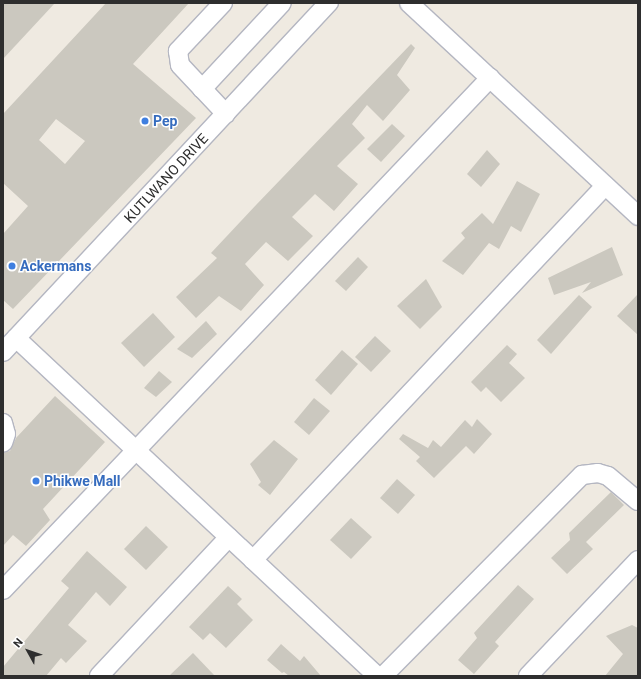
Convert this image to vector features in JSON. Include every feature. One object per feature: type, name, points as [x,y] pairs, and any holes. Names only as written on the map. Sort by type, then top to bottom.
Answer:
[{"type":"street","points":[[223,3],[178,51],[180,65],[226,114]]},
{"type":"street","points":[[202,89],[282,3]]},
{"type":"street","name":"KUTLWANO DRIVE","points":[[3,352],[329,3]]},
{"type":"street","points":[[409,3],[638,216]]},
{"type":"street","points":[[3,590],[134,449],[490,78]]},
{"type":"street","points":[[253,560],[605,186]]},
{"type":"street","points":[[16,338],[377,676]]},
{"type":"street","points":[[3,423],[6,434],[3,444]]},
{"type":"street","points":[[383,676],[582,475],[598,473],[608,476],[638,501]]},
{"type":"street","points":[[99,676],[229,537]]},
{"type":"street","points":[[528,676],[638,560]]},
{"type":"building","points":[[3,3],[55,3],[3,59]]},
{"type":"building","points":[[106,3],[189,3],[133,64],[196,118],[13,309],[3,300],[3,234],[28,206],[3,183],[3,114]],"holes":[[[56,119],[85,141],[65,164],[39,140]]]},
{"type":"building","points":[[411,44],[415,48],[397,75],[410,90],[383,121],[367,105],[352,124],[365,138],[337,166],[358,184],[334,211],[315,194],[292,217],[313,236],[288,261],[266,242],[245,264],[264,285],[241,311],[219,296],[196,318],[176,297],[217,258],[211,253]]},
{"type":"building","points":[[392,124],[405,136],[381,162],[367,149]]},
{"type":"building","points":[[487,150],[500,164],[481,187],[467,174]]},
{"type":"building","points":[[517,181],[540,194],[521,232],[511,226],[499,249],[489,243],[463,275],[442,261],[465,238],[461,233],[482,213],[493,224]]},
{"type":"building","points":[[612,247],[623,275],[582,293],[591,282],[554,295],[548,278]]},
{"type":"building","points":[[358,257],[368,267],[346,291],[335,281]]},
{"type":"building","points":[[426,279],[442,307],[420,329],[397,306]]},
{"type":"building","points":[[638,294],[638,335],[617,316]]},
{"type":"building","points":[[579,295],[592,307],[551,354],[537,340]]},
{"type":"building","points":[[153,313],[175,337],[144,367],[121,343]]},
{"type":"building","points":[[206,321],[217,334],[192,358],[177,349]]},
{"type":"building","points":[[375,336],[391,351],[371,372],[355,357]]},
{"type":"building","points":[[507,345],[517,354],[509,363],[525,378],[501,402],[486,387],[481,392],[471,382]]},
{"type":"building","points":[[342,350],[358,364],[331,395],[315,380]]},
{"type":"building","points":[[159,371],[172,382],[156,397],[144,388]]},
{"type":"building","name":"Phikwe Mall","points":[[55,396],[105,442],[43,509],[50,520],[26,546],[13,535],[3,546],[3,453],[10,451],[16,438]]},
{"type":"building","points":[[314,398],[330,411],[309,435],[294,422]]},
{"type":"building","points":[[477,419],[492,434],[474,454],[466,446],[434,478],[416,461],[420,457],[399,439],[403,434],[428,448],[433,440],[441,447],[465,420],[472,427]]},
{"type":"building","points":[[274,440],[298,459],[270,495],[258,485],[261,482],[250,464]]},
{"type":"building","points":[[397,479],[415,495],[398,514],[380,498]]},
{"type":"building","points":[[611,492],[624,505],[586,542],[593,549],[567,574],[551,558],[570,540],[569,533]]},
{"type":"building","points":[[351,518],[372,537],[351,559],[330,540]]},
{"type":"building","points":[[146,526],[168,547],[146,570],[124,549]]},
{"type":"building","points":[[87,551],[127,587],[110,606],[96,592],[68,625],[87,641],[66,663],[61,658],[46,676],[3,676],[3,667],[69,588],[61,581]]},
{"type":"building","points":[[518,585],[534,599],[495,642],[499,646],[474,674],[458,660],[477,638],[474,633]]},
{"type":"building","points":[[228,586],[242,599],[237,604],[253,620],[226,648],[210,633],[203,640],[189,627]]},
{"type":"building","points":[[632,625],[638,628],[638,676],[605,676],[623,654],[606,636]]},
{"type":"building","points":[[281,644],[300,661],[304,656],[321,676],[289,676],[284,672],[282,673],[267,660]]},
{"type":"building","points":[[193,653],[215,676],[169,676]]},
{"type":"place","name":"Pep","points":[[145,121]]},
{"type":"place","name":"Ackermans","points":[[12,266]]},
{"type":"place","name":"Phikwe Mall","points":[[36,481]]}]
